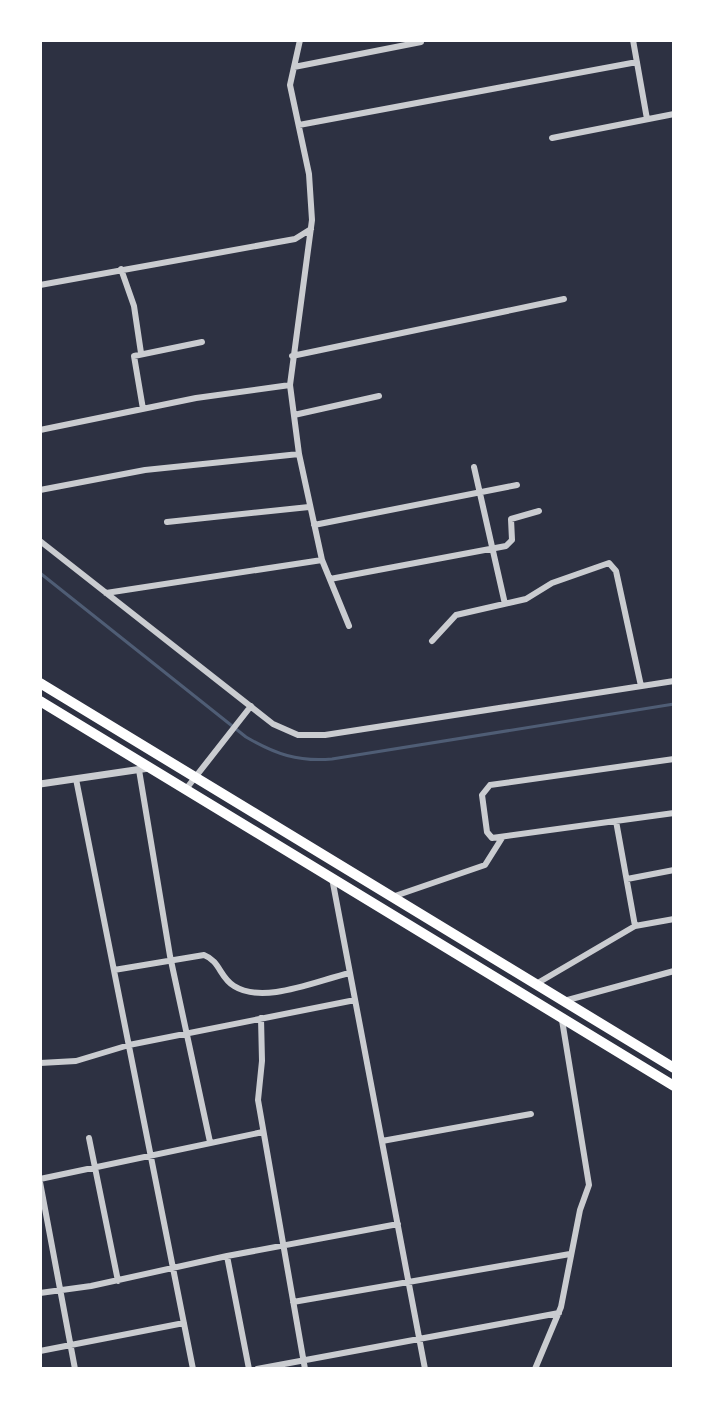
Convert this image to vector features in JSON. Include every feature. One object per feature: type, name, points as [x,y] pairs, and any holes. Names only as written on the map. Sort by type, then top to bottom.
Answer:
[{"type":"highway","points":[[40,683],[674,1068]]},
{"type":"highway","points":[[40,701],[674,1086]]},
{"type":"street","points":[[300,40],[290,85],[309,174],[311,229],[290,385],[309,507],[322,560],[349,626]]},
{"type":"street","points":[[633,40],[647,119]]},
{"type":"street","points":[[294,67],[421,42]]},
{"type":"street","points":[[299,125],[637,62]]},
{"type":"street","points":[[552,138],[674,114]]},
{"type":"street","points":[[40,285],[295,239],[311,229]]},
{"type":"street","points":[[121,269],[134,306],[141,353]]},
{"type":"street","points":[[292,356],[564,299]]},
{"type":"street","points":[[143,409],[133,358],[141,353],[202,342]]},
{"type":"street","points":[[40,430],[143,409],[290,385]]},
{"type":"street","points":[[294,415],[379,396]]},
{"type":"street","points":[[40,490],[145,470],[299,454]]},
{"type":"street","points":[[474,467],[505,604]]},
{"type":"street","points":[[314,525],[517,485]]},
{"type":"street","points":[[167,522],[309,507]]},
{"type":"street","points":[[330,579],[493,548],[511,542],[511,519],[539,511]]},
{"type":"street","points":[[40,541],[280,729],[310,736],[674,681]]},
{"type":"street","points":[[106,593],[147,583],[322,560]]},
{"type":"street","points":[[432,641],[456,615],[526,599],[552,583],[605,563],[613,564],[641,686]]},
{"type":"street","points":[[186,789],[251,706]]},
{"type":"street","points":[[674,759],[490,785],[482,795],[487,832],[492,838],[674,813]]},
{"type":"street","points":[[40,784],[152,768]]},
{"type":"street","points":[[139,770],[171,959],[210,1142]]},
{"type":"street","points":[[76,779],[193,1369]]},
{"type":"street","points":[[616,821],[635,926]]},
{"type":"street","points":[[392,897],[485,865],[502,838]]},
{"type":"street","points":[[627,879],[674,870]]},
{"type":"street","points":[[332,878],[425,1369]]},
{"type":"street","points":[[536,984],[635,926],[674,919]]},
{"type":"street","points":[[114,970],[200,954],[210,957],[229,983],[249,991],[271,991],[350,973]]},
{"type":"street","points":[[564,1001],[674,971]]},
{"type":"street","points":[[40,1063],[76,1061],[129,1045],[355,1000]]},
{"type":"street","points":[[535,1369],[559,1313],[570,1254],[589,1185],[562,1017]]},
{"type":"street","points":[[261,1018],[262,1061],[257,1092],[305,1369]]},
{"type":"street","points":[[382,1141],[531,1114]]},
{"type":"street","points":[[75,1369],[40,1180],[263,1132]]},
{"type":"street","points":[[89,1138],[118,1281]]},
{"type":"street","points":[[40,1293],[118,1281],[227,1256],[398,1224]]},
{"type":"street","points":[[293,1302],[570,1254]]},
{"type":"street","points":[[227,1256],[249,1369]]},
{"type":"street","points":[[257,1369],[559,1313]]},
{"type":"street","points":[[40,1351],[184,1323]]},
{"type":"waterway","points":[[40,573],[246,737],[297,758],[332,759],[674,704]]}]
